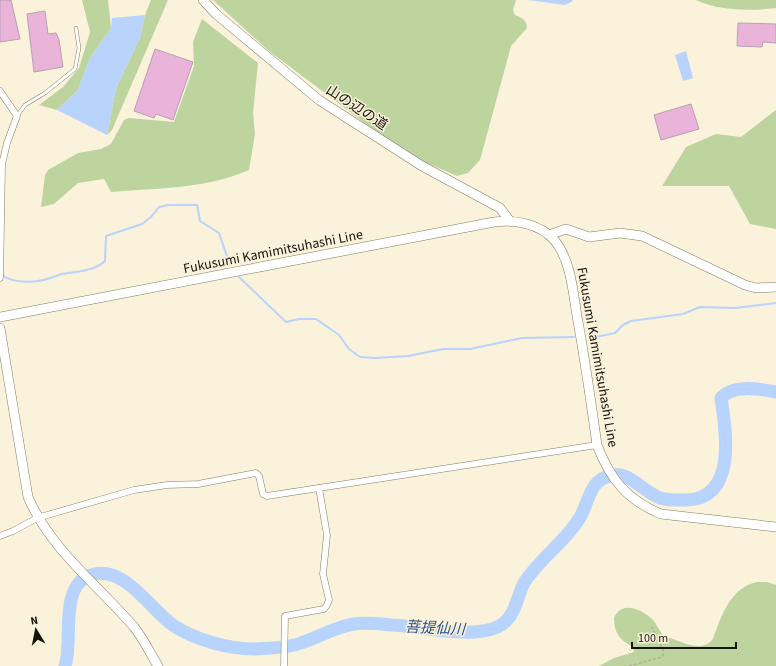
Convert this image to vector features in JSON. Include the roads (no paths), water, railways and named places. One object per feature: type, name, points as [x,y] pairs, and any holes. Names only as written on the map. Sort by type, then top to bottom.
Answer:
[{"type":"main road","name":"山の辺の道","points":[[203,0],[216,14],[319,100],[422,166],[500,208],[509,220]]},
{"type":"main road","name":"Fukusumi Kamimitsuhashi Line","points":[[0,317],[509,220],[536,227],[549,235],[561,251],[566,263],[580,334],[597,446],[607,469],[615,482],[646,508],[661,514],[776,527]]},
{"type":"main road","points":[[549,235],[566,229],[589,237],[620,233],[642,236],[745,285],[756,288],[776,287]]},
{"type":"main road","points":[[0,328],[28,497],[37,518],[59,549],[135,628],[158,666]]},
{"type":"street","points":[[0,91],[17,116],[3,143],[0,278]]},
{"type":"street","points":[[0,536],[13,532],[37,518],[134,490],[167,484],[198,484],[253,474],[259,476],[264,496],[597,446]]},
{"type":"street","points":[[284,666],[285,616],[324,609],[329,600],[323,574],[327,535],[319,488]]},
{"type":"lane","points":[[17,116],[25,105],[45,93],[75,69],[79,48],[76,28]]},
{"type":"water","points":[[528,0],[572,0],[573,1],[565,5]]},
{"type":"water","points":[[145,15],[140,38],[116,88],[107,135],[57,110],[78,90],[90,58],[111,28],[112,18]]},
{"type":"water","points":[[686,51],[693,78],[683,81],[675,55]]},
{"type":"waterway","points":[[2,275],[13,280],[32,282],[96,267],[105,261],[106,236],[142,224],[151,217],[159,207],[168,205],[197,205],[200,221],[219,233],[230,265]]},
{"type":"waterway","points":[[239,277],[286,322],[299,319],[316,319],[339,335],[349,349],[360,357],[375,358],[408,356],[443,349],[470,349],[522,338],[574,337]]},
{"type":"waterway","points":[[591,338],[615,333],[623,325],[631,321],[683,314],[700,307],[735,308],[776,303]]},
{"type":"waterway","name":"菩提仙川","points":[[65,666],[71,600],[75,589],[82,579],[94,574],[106,574],[117,577],[127,583],[165,619],[192,636],[213,643],[245,649],[278,648],[296,645],[340,627],[359,623],[404,626],[451,632],[483,631],[496,628],[510,617],[524,583],[530,574],[573,528],[582,514],[591,492],[598,482],[611,475],[619,475],[632,480],[663,499],[688,500],[704,496],[715,487],[721,475],[725,460],[725,427],[721,398],[726,394],[739,389],[754,389],[776,392]]}]
